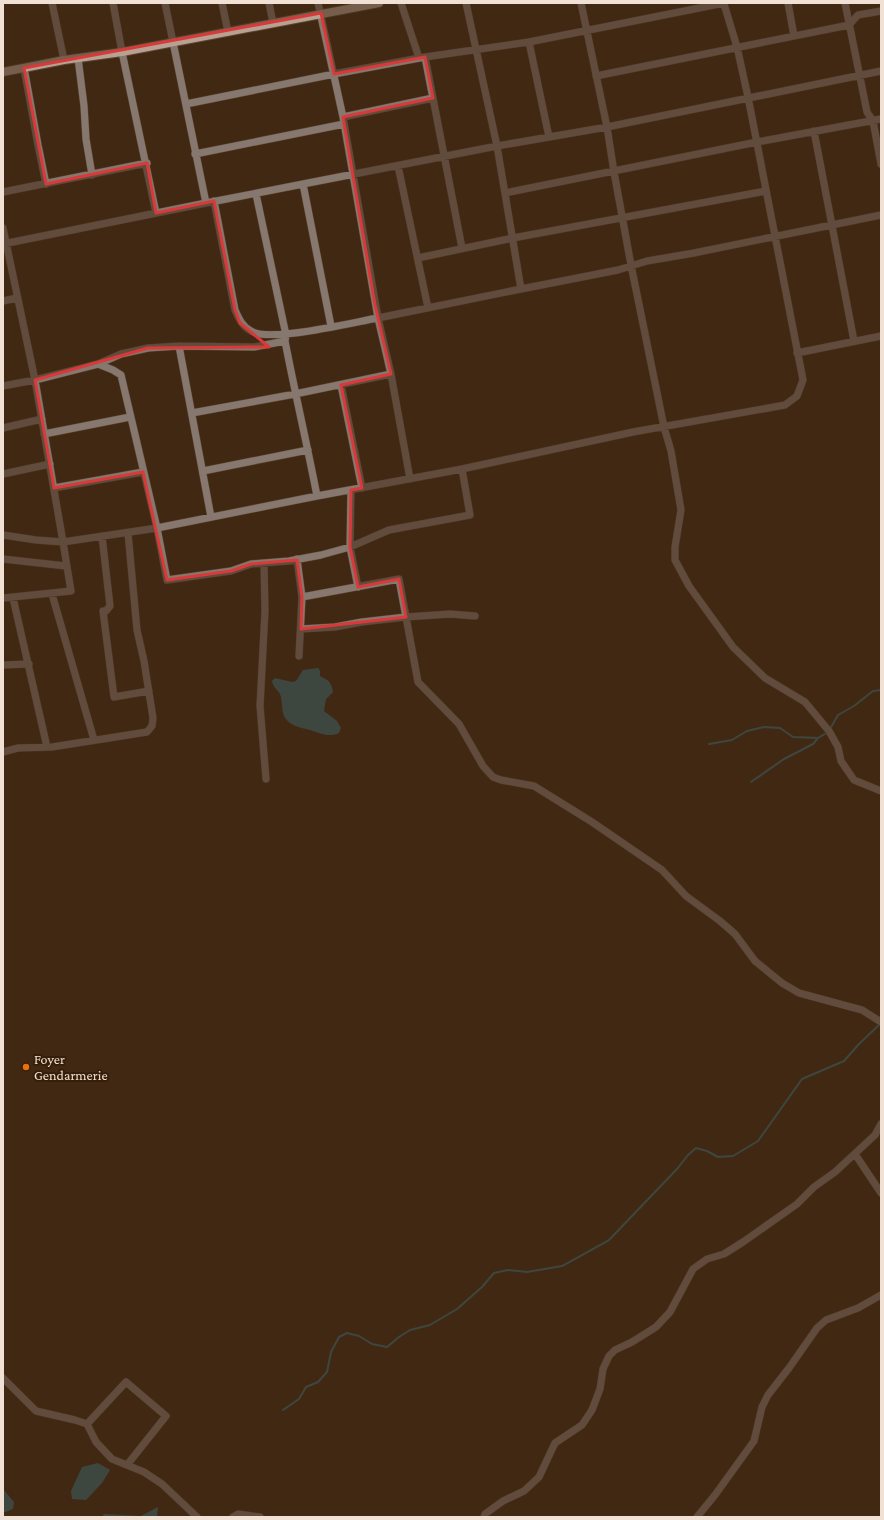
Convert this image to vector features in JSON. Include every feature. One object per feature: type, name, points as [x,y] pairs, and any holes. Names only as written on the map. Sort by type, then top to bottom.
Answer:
[{"type":"street","points":[[52,3],[64,60]]},
{"type":"street","points":[[113,3],[122,52],[147,163],[156,213]]},
{"type":"street","points":[[165,3],[206,203]]},
{"type":"street","points":[[222,3],[228,32]]},
{"type":"street","points":[[269,3],[273,23]]},
{"type":"street","points":[[318,3],[343,120],[378,318],[391,374],[410,479]]},
{"type":"street","points":[[3,72],[64,60],[122,52],[379,3]]},
{"type":"street","points":[[401,3],[422,57],[433,98],[462,248]]},
{"type":"street","points":[[466,3],[497,146],[521,289]]},
{"type":"street","points":[[581,3],[608,127],[614,172],[631,265],[664,427],[671,451],[682,510],[675,547],[675,560],[689,586],[733,647],[765,678],[805,702],[829,731],[838,747],[841,761],[854,780],[881,790]]},
{"type":"street","points":[[3,535],[42,541],[63,542],[157,528],[785,404],[797,396],[803,380],[748,97],[737,47],[724,3],[529,42],[422,57],[186,104]]},
{"type":"street","points":[[788,3],[794,36]]},
{"type":"street","points":[[845,3],[867,112],[873,121],[881,164]]},
{"type":"street","points":[[596,76],[737,47],[850,26],[858,15],[881,11]]},
{"type":"street","points":[[529,42],[549,137]]},
{"type":"street","points":[[78,58],[84,106],[86,139],[92,175]]},
{"type":"street","points":[[24,68],[46,184]]},
{"type":"street","points":[[5,244],[214,201],[497,146],[608,127],[748,97],[881,71]]},
{"type":"street","points":[[195,154],[433,98]]},
{"type":"street","points":[[505,193],[757,142],[881,119]]},
{"type":"street","points":[[814,131],[854,341]]},
{"type":"street","points":[[3,192],[147,163]]},
{"type":"street","points":[[398,166],[428,308]]},
{"type":"street","points":[[303,184],[331,326]]},
{"type":"street","points":[[418,258],[622,217],[766,191]]},
{"type":"street","points":[[256,194],[286,338],[295,394],[317,496]]},
{"type":"street","points":[[214,201],[235,310],[240,323],[252,332],[267,336],[286,338]]},
{"type":"street","points":[[3,386],[35,380],[98,364],[121,354],[148,348],[179,346],[254,347],[331,326],[618,270],[647,261],[776,237],[881,215]]},
{"type":"street","points":[[3,228],[5,244],[35,380],[70,591],[3,598]]},
{"type":"street","points":[[3,302],[17,298]]},
{"type":"street","points":[[797,353],[881,336]]},
{"type":"street","points":[[179,346],[211,517]]},
{"type":"street","points":[[98,364],[121,375],[157,528],[167,580],[231,571],[251,564],[321,555],[350,547],[390,530],[470,515],[462,469]]},
{"type":"street","points":[[192,413],[391,374]]},
{"type":"street","points":[[341,385],[362,488]]},
{"type":"street","points":[[44,434],[130,417]]},
{"type":"street","points":[[3,428],[42,420]]},
{"type":"street","points":[[203,471],[308,450]]},
{"type":"street","points":[[3,474],[50,464]]},
{"type":"street","points":[[54,488],[143,472]]},
{"type":"street","points":[[351,490],[350,547],[358,587]]},
{"type":"street","points":[[3,752],[18,748],[47,747],[147,732],[152,726],[153,718],[149,691],[137,630],[128,533]]},
{"type":"street","points":[[102,536],[110,606],[103,611],[114,697],[149,691]]},
{"type":"street","points":[[3,559],[66,566]]},
{"type":"street","points":[[297,559],[302,597],[299,656]]},
{"type":"street","points":[[264,563],[265,611],[260,706],[266,779]]},
{"type":"street","points":[[302,597],[399,579],[418,682],[459,724],[483,766],[493,777],[501,780],[534,786],[592,822],[662,870],[686,896],[735,934],[755,961],[782,983],[799,994],[862,1010],[881,1022]]},
{"type":"street","points":[[52,594],[94,740]]},
{"type":"street","points":[[13,598],[47,747]]},
{"type":"street","points":[[300,629],[335,627],[406,617],[450,614],[475,616]]},
{"type":"street","points":[[3,665],[29,664]]},
{"type":"street","points":[[484,1517],[485,1514],[524,1490],[539,1477],[555,1443],[582,1425],[592,1410],[600,1390],[603,1369],[609,1356],[615,1350],[632,1342],[656,1327],[670,1312],[693,1269],[707,1259],[724,1254],[769,1225],[797,1204],[814,1187],[835,1172],[875,1135],[881,1124]]},
{"type":"street","points":[[855,1154],[881,1193]]},
{"type":"street","points":[[697,1517],[754,1441],[762,1407],[768,1395],[817,1328],[826,1320],[858,1308],[881,1295]]},
{"type":"street","points":[[3,1378],[36,1411],[87,1424],[96,1442],[112,1459],[144,1472],[162,1484],[197,1517]]},
{"type":"street","points":[[87,1424],[126,1382],[166,1416],[126,1465]]},
{"type":"street","points":[[233,1517],[238,1514],[260,1517]]},
{"type":"highlighted area","points":[[321,13],[334,74],[425,57],[433,98],[343,117],[375,305],[391,374],[341,385],[362,488],[351,490],[350,547],[358,587],[399,579],[406,617],[301,629],[302,597],[297,560],[251,564],[231,571],[167,580],[143,472],[54,488],[35,380],[148,348],[269,347],[240,323],[235,310],[214,201],[156,213],[147,163],[46,184],[24,68]]},
{"type":"water","points":[[318,668],[320,671],[320,676],[329,682],[333,692],[326,699],[324,711],[337,721],[341,728],[339,733],[331,735],[321,734],[290,723],[285,718],[280,694],[272,681],[275,678],[292,682],[296,681],[303,670]]},
{"type":"water","points":[[98,1463],[110,1470],[102,1483],[86,1500],[72,1499],[71,1491],[82,1467]]},
{"type":"water","points":[[3,1489],[14,1502],[13,1509],[3,1513]]},
{"type":"water","points":[[158,1507],[157,1517],[102,1517],[104,1514],[141,1516]]},
{"type":"waterway","points":[[830,729],[838,715],[854,706],[873,691],[881,690]]},
{"type":"waterway","points":[[709,744],[732,740],[747,731],[764,727],[780,728],[793,737],[818,738],[828,732]]},
{"type":"waterway","points":[[751,782],[784,759],[813,744],[818,738]]},
{"type":"waterway","points":[[283,1410],[299,1399],[306,1387],[318,1382],[327,1372],[331,1352],[339,1337],[347,1333],[359,1336],[372,1344],[387,1347],[410,1330],[430,1325],[457,1309],[482,1287],[494,1273],[508,1270],[527,1272],[562,1266],[609,1240],[696,1148],[707,1151],[718,1157],[733,1156],[758,1141],[802,1079],[844,1061],[880,1024]]},
{"type":"place","name":"Foyer Gendarmerie","points":[[26,1067]]}]
